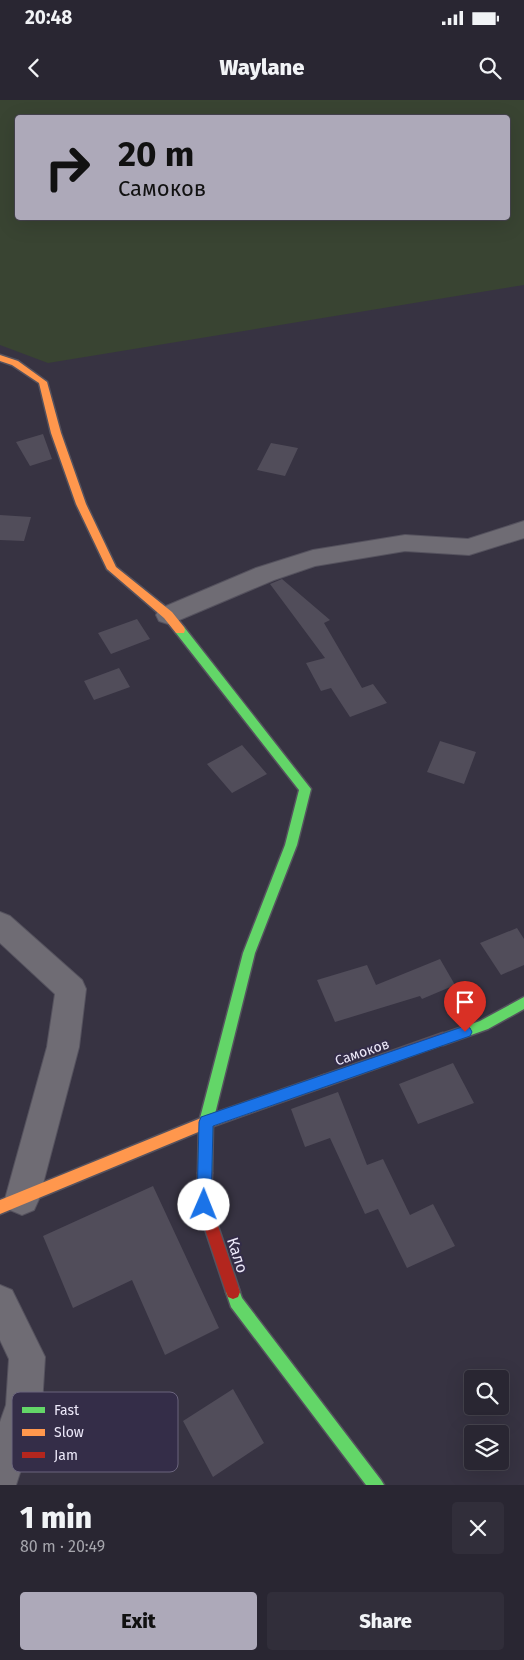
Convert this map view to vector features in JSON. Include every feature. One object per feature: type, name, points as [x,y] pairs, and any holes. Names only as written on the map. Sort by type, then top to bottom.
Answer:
[{"type":"street","points":[[0,358],[15,363],[43,382],[56,434],[81,504],[112,569],[168,615],[265,574],[313,558],[405,543],[469,547],[524,529]]},
{"type":"street","name":"Кало","points":[[168,615],[304,789],[291,845],[249,954],[206,1122],[204,1205],[236,1302],[376,1485]]},
{"type":"street","points":[[0,925],[71,989],[63,1047],[11,1203]]},
{"type":"street","name":"Самоков","points":[[206,1122],[484,1025],[524,1003]]},
{"type":"street","points":[[11,1203],[206,1122]]},
{"type":"street","points":[[0,1302],[27,1357],[25,1392]]},
{"type":"street","points":[[0,1478],[12,1442]]},
{"type":"green space","points":[[0,100],[524,100],[524,285],[48,363],[0,345]]},
{"type":"building","points":[[43,434],[52,459],[30,466],[16,442]]},
{"type":"building","points":[[271,443],[298,448],[285,476],[257,470]]},
{"type":"building","points":[[0,515],[31,517],[24,541],[0,540]]},
{"type":"building","points":[[282,579],[330,620],[324,623],[362,688],[373,684],[387,703],[350,717],[331,688],[321,691],[306,663],[325,658],[270,584]]},
{"type":"building","points":[[137,619],[150,639],[111,654],[98,633]]},
{"type":"building","points":[[119,668],[130,687],[94,700],[84,681]]},
{"type":"building","points":[[440,741],[476,752],[464,784],[427,772]]},
{"type":"building","points":[[242,745],[267,774],[232,793],[207,764]]},
{"type":"building","points":[[517,928],[524,939],[524,965],[501,975],[480,943]]},
{"type":"building","points":[[440,959],[455,985],[422,999],[420,996],[335,1022],[317,980],[367,965],[376,985]]},
{"type":"building","points":[[453,1063],[474,1103],[418,1124],[399,1084]]},
{"type":"building","points":[[338,1092],[367,1165],[383,1159],[410,1215],[433,1204],[455,1246],[407,1268],[378,1209],[365,1214],[330,1138],[305,1147],[291,1109]]},
{"type":"building","points":[[153,1186],[219,1328],[165,1355],[132,1280],[73,1308],[43,1236]]},
{"type":"building","points":[[233,1389],[264,1443],[213,1477],[183,1421]]},
{"type":"traffic: fast","points":[[180,630],[305,789],[291,845],[249,953],[206,1122],[205,1173]]},
{"type":"traffic: fast","points":[[443,1039],[484,1025],[524,1003]]},
{"type":"traffic: fast","points":[[233,1292],[236,1302],[376,1485]]},
{"type":"traffic: slow","points":[[0,358],[15,363],[43,382],[56,433],[81,504],[112,569],[168,615],[180,630]]},
{"type":"traffic: slow","points":[[0,1207],[206,1122],[324,1081]]},
{"type":"traffic: jam","points":[[324,1081],[443,1039]]},
{"type":"traffic: jam","points":[[205,1173],[204,1205],[233,1292]]},
{"type":"route","points":[[204,1205],[206,1122],[465,1032]]}]
